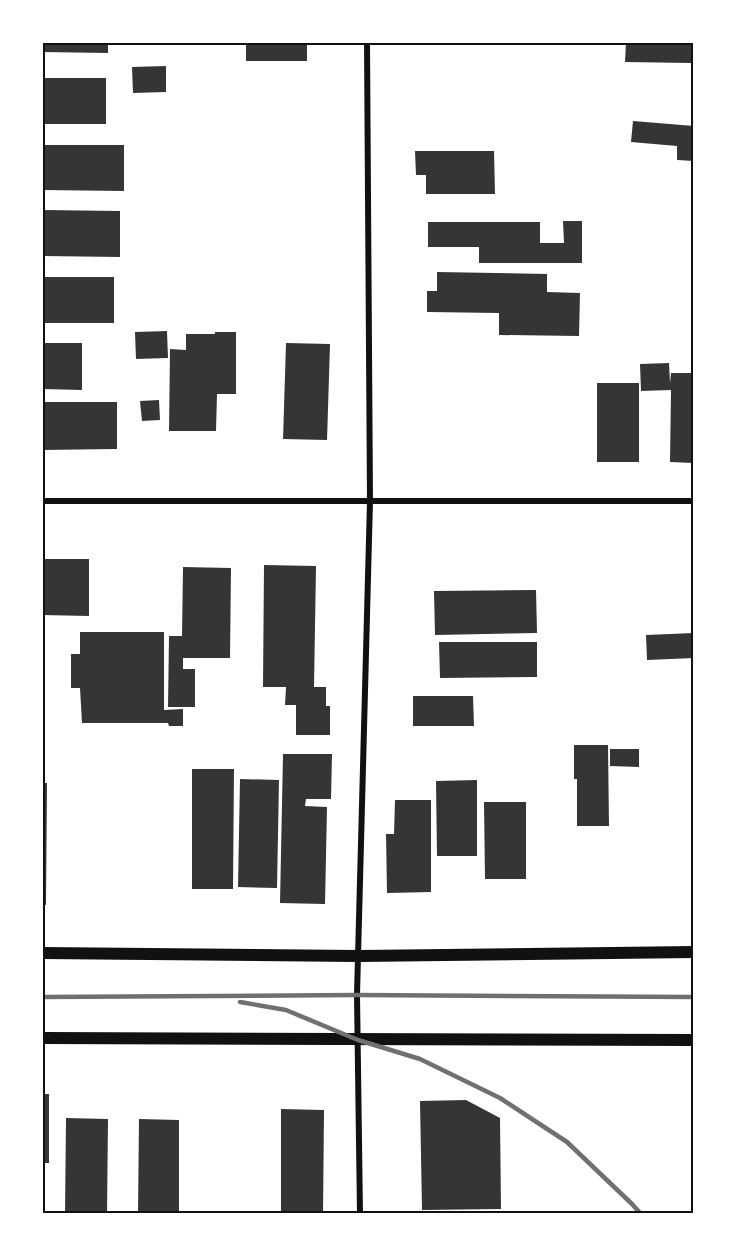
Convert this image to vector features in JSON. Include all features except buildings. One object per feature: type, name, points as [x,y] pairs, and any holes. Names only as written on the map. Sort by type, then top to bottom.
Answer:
[{"type":"main road","points":[[42,952],[359,956],[694,952]]},
{"type":"main road","points":[[42,1038],[694,1040]]},
{"type":"street","points":[[360,1214],[357,995],[370,501],[367,42]]},
{"type":"street","points":[[42,501],[694,501]]},
{"type":"railway","points":[[42,997],[357,995],[694,997]]},
{"type":"railway","points":[[240,1002],[286,1010],[358,1040],[420,1059],[500,1098],[567,1142],[641,1214]]}]
